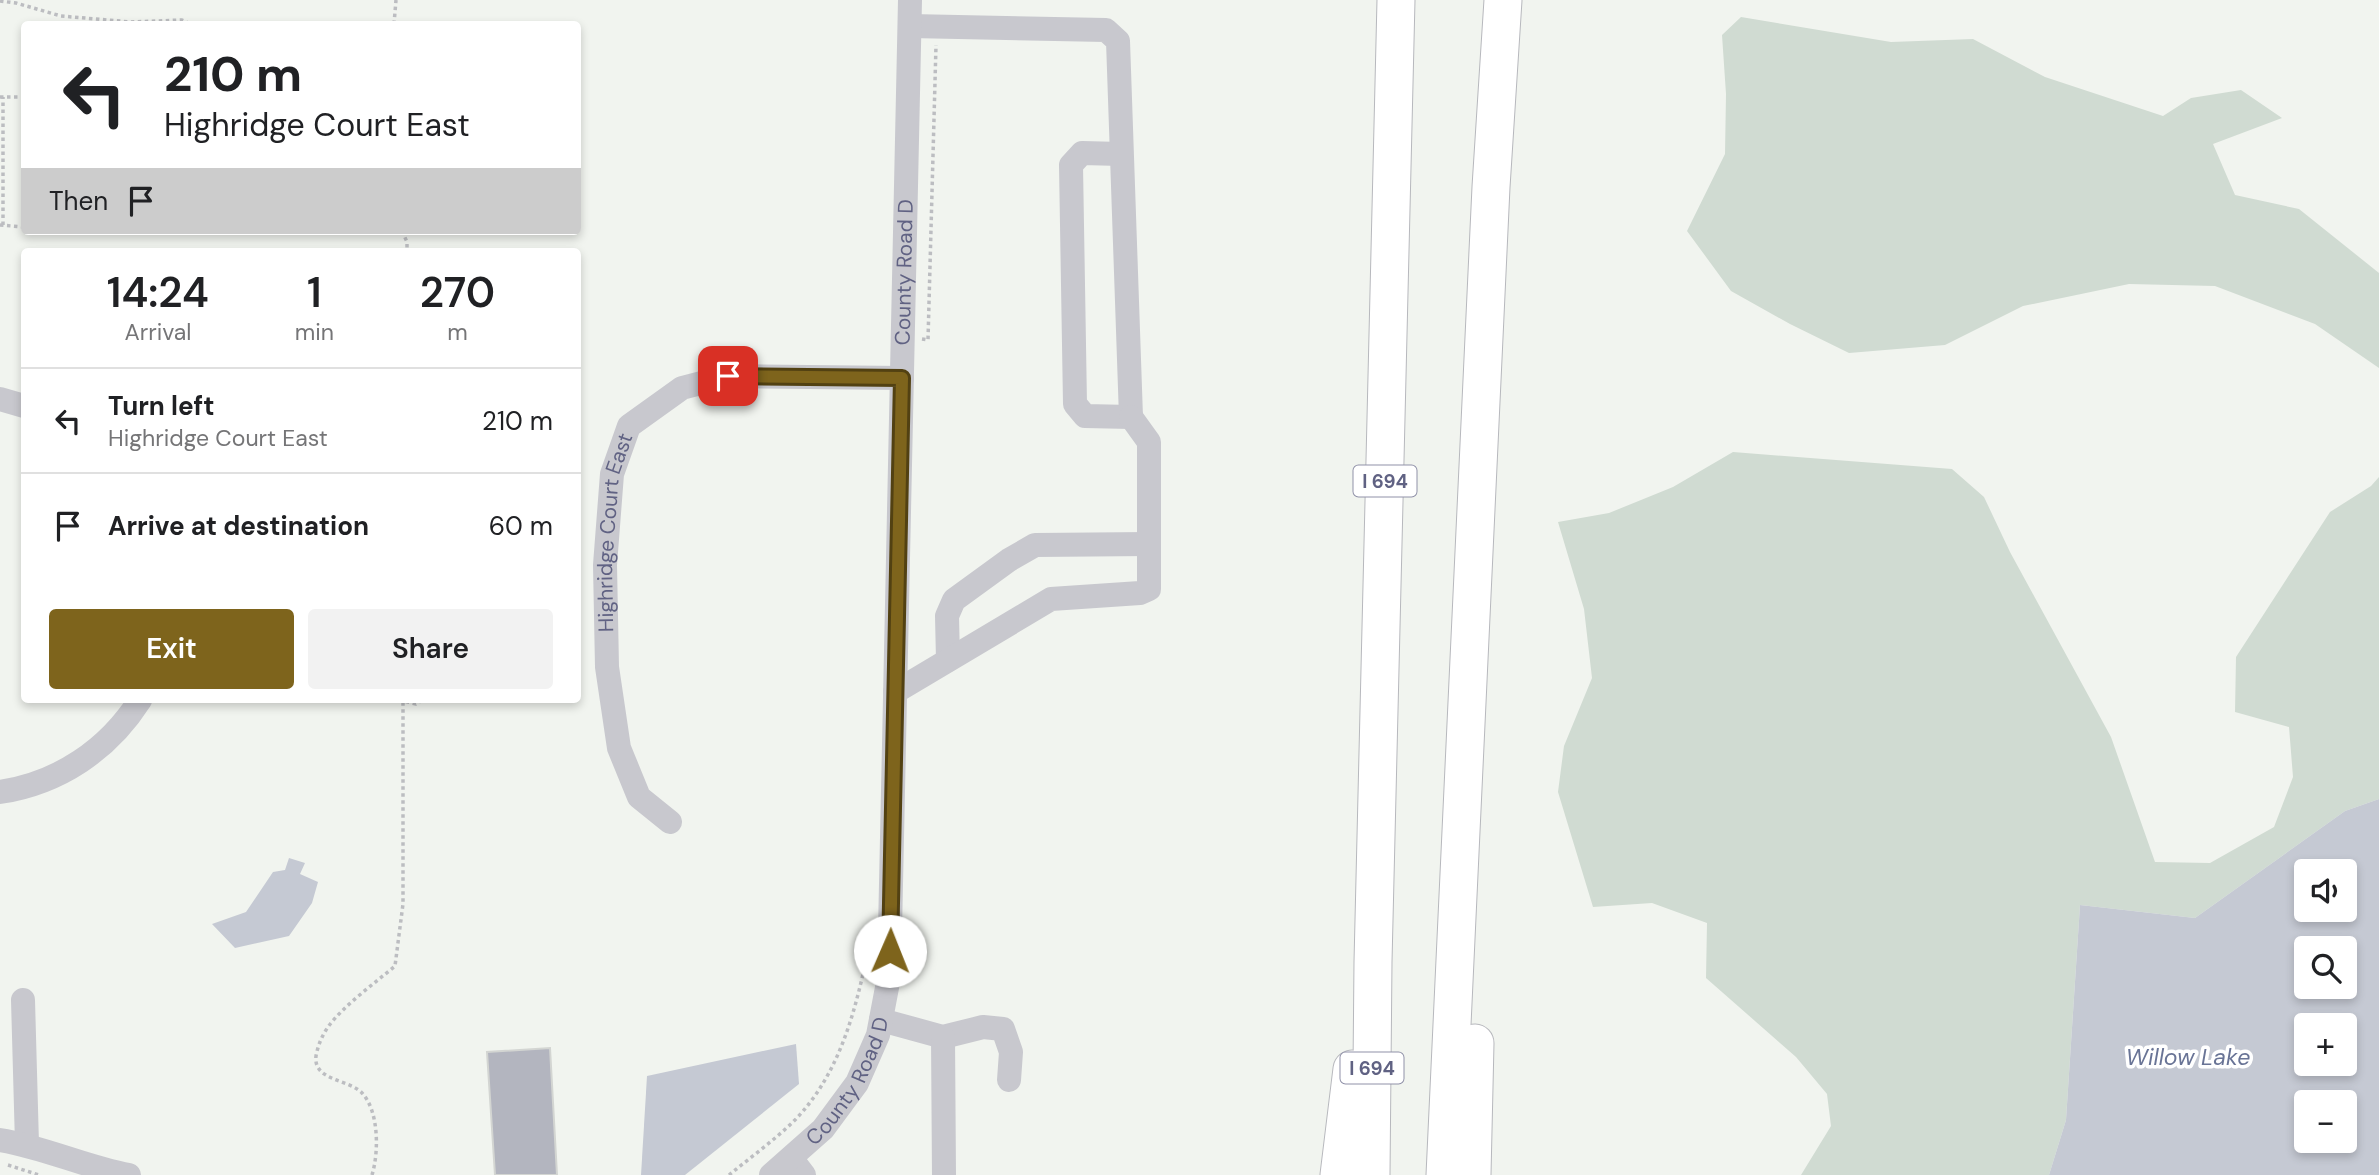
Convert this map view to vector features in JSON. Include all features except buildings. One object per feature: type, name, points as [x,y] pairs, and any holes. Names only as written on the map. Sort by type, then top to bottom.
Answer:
[{"type":"highway","name":"I 694","points":[[1371,1175],[1373,962],[1396,0]]},
{"type":"highway","points":[[1445,1175],[1503,0]]},
{"type":"highway","points":[[1472,1175],[1477,486]]},
{"type":"highway","points":[[1339,1175],[1352,1067],[1373,962]]},
{"type":"street","name":"County Road D","points":[[771,1175],[797,1166],[856,1083],[878,1035],[889,977],[910,0]]},
{"type":"street","points":[[895,692],[1051,599],[1140,593],[1149,589],[1149,442],[1131,417],[1118,41],[1106,30],[910,26]]},
{"type":"street","points":[[1121,154],[1082,153],[1072,165],[1075,404],[1085,416],[1131,417]]},
{"type":"street","name":"Highridge Court East","points":[[670,822],[639,797],[629,773],[619,748],[607,667],[605,565],[612,474],[629,426],[682,388],[728,376],[902,378]]},
{"type":"street","points":[[948,660],[947,617],[954,600],[1035,545],[1149,544]]},
{"type":"street","points":[[0,792],[41,782],[87,758],[111,738],[138,703]]},
{"type":"street","points":[[23,1000],[27,1144]]},
{"type":"street","points":[[881,1020],[943,1037],[983,1027],[1003,1030],[1010,1052],[1009,1080]]},
{"type":"street","points":[[943,1037],[944,1175]]},
{"type":"street","points":[[1,1152],[27,1144],[102,1170],[129,1175]]},
{"type":"path","points":[[394,21],[396,0]]},
{"type":"path","points":[[0,1],[61,16],[119,21]]},
{"type":"path","points":[[156,21],[184,21]]},
{"type":"path","points":[[21,97],[2,97],[1,225],[21,227]]},
{"type":"path","points":[[372,1175],[375,1166],[373,1114],[364,1094],[353,1085],[322,1073],[316,1062],[318,1044],[329,1025],[396,965],[402,904],[402,703]]},
{"type":"path","points":[[729,1175],[795,1120],[821,1087],[844,1044],[854,1014],[867,955]]},
{"type":"path","points":[[1,1152],[39,1175]]},
{"type":"shaded area","points":[[1741,17],[1891,42],[1973,39],[2045,77],[2163,116],[2191,98],[2241,90],[2282,118],[2213,144],[2235,195],[2299,209],[2379,273],[2379,368],[2315,324],[2215,286],[2129,284],[2023,306],[1945,345],[1849,353],[1790,324],[1731,291],[1687,231],[1725,154],[1726,94],[1722,35]]},
{"type":"shaded area","points":[[1733,452],[1952,469],[1984,497],[2010,552],[2111,737],[2155,862],[2210,863],[2274,827],[2293,777],[2289,727],[2235,712],[2236,657],[2330,512],[2371,486],[2379,477],[2379,799],[2345,811],[2195,918],[2080,905],[2066,1120],[2049,1175],[1801,1175],[1831,1126],[1827,1094],[1796,1057],[1706,978],[1707,923],[1652,903],[1593,907],[1558,792],[1564,746],[1592,678],[1584,609],[1558,522],[1609,513],[1673,487]]},
{"type":"water","name":"Willow Lake","points":[[2379,799],[2379,1175],[2049,1175],[2066,1120],[2080,905],[2195,918],[2345,811]]},
{"type":"water","points":[[289,858],[305,863],[300,874],[318,882],[312,903],[289,936],[235,948],[212,924],[246,912],[273,872],[285,870]]},
{"type":"water","points":[[796,1044],[799,1084],[685,1175],[641,1175],[647,1076]]},
{"type":"route","points":[[728,376],[902,378],[890,951]]}]
